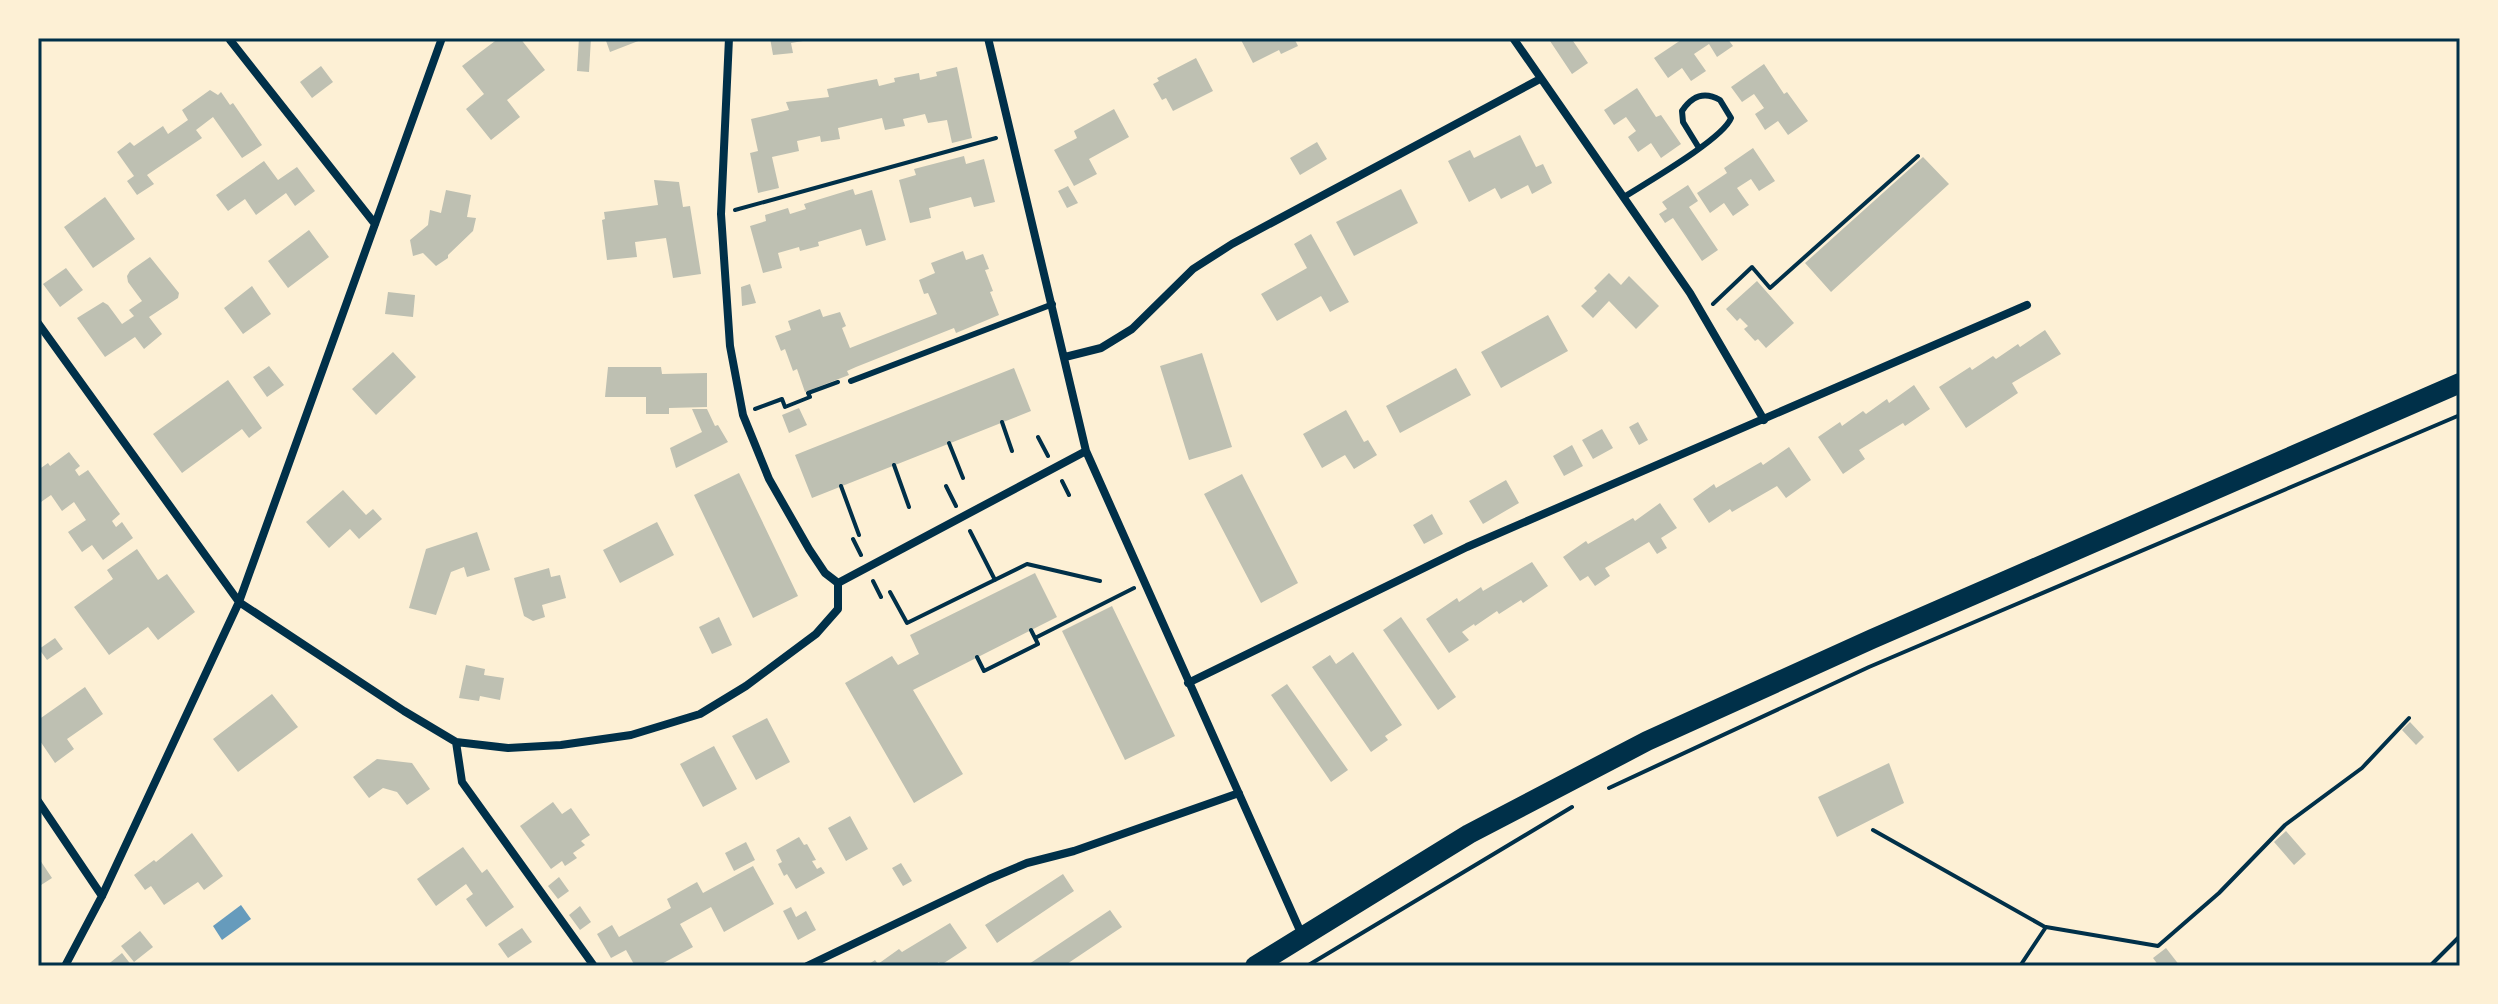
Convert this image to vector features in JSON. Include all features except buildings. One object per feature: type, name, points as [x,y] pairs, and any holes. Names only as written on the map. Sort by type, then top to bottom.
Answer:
[{"type":"main road","points":[[1255,966],[1469,834],[1633,748],[1872,639],[2460,383]]},
{"type":"street","points":[[65,966],[102,896],[239,602],[442,38]]},
{"type":"street","points":[[729,38],[721,214],[730,346],[743,415],[769,479],[809,549],[825,573],[838,583]]},
{"type":"street","points":[[988,38],[1086,451],[1302,935]]},
{"type":"street","points":[[1513,38],[1690,293],[1764,420]]},
{"type":"street","points":[[230,40],[375,224]]},
{"type":"street","points":[[1065,357],[1101,348],[1132,329],[1193,269],[1232,244],[1540,79]]},
{"type":"street","points":[[1188,683],[1467,547],[2027,305]]},
{"type":"street","points":[[38,323],[239,602],[456,742],[508,748],[561,745],[631,735],[700,714],[746,686],[816,634],[838,609],[838,583]]},
{"type":"street","points":[[838,583],[1086,451]]},
{"type":"street","points":[[456,742],[462,782],[594,966]]},
{"type":"street","points":[[807,966],[1014,868],[1100,842],[1239,793]]},
{"type":"street","points":[[38,801],[102,896]]},
{"type":"lane","points":[[1624,197],[1699,148],[1728,126],[1731,118],[1720,100],[1706,94],[1693,98],[1682,111],[1683,122],[1699,148]]},
{"type":"lane","points":[[851,381],[1053,304]]},
{"type":"path","points":[[721,214],[1010,134]]},
{"type":"path","points":[[1708,308],[1752,267],[1770,288],[1918,156]]},
{"type":"path","points":[[743,415],[782,399],[785,407],[810,397],[808,393],[846,379],[851,381]]},
{"type":"path","points":[[1603,791],[1869,667],[2460,415]]},
{"type":"path","points":[[1002,422],[1012,451]]},
{"type":"path","points":[[949,443],[963,478]]},
{"type":"path","points":[[894,465],[909,507]]},
{"type":"path","points":[[841,486],[859,535]]},
{"type":"path","points":[[976,544],[995,580]]},
{"type":"path","points":[[890,592],[907,623],[1027,564],[1100,581]]},
{"type":"path","points":[[1035,638],[1144,583]]},
{"type":"path","points":[[977,657],[984,671],[1038,644],[1031,630]]},
{"type":"path","points":[[1873,830],[2046,927],[2158,946],[2219,893],[2285,825],[2362,768],[2409,718]]},
{"type":"path","points":[[1307,966],[1575,805]]},
{"type":"path","points":[[2020,966],[2046,927]]},
{"type":"path","points":[[2430,966],[2460,936]]},
{"type":"water","points":[[241,905],[251,919],[222,940],[213,926]]}]
